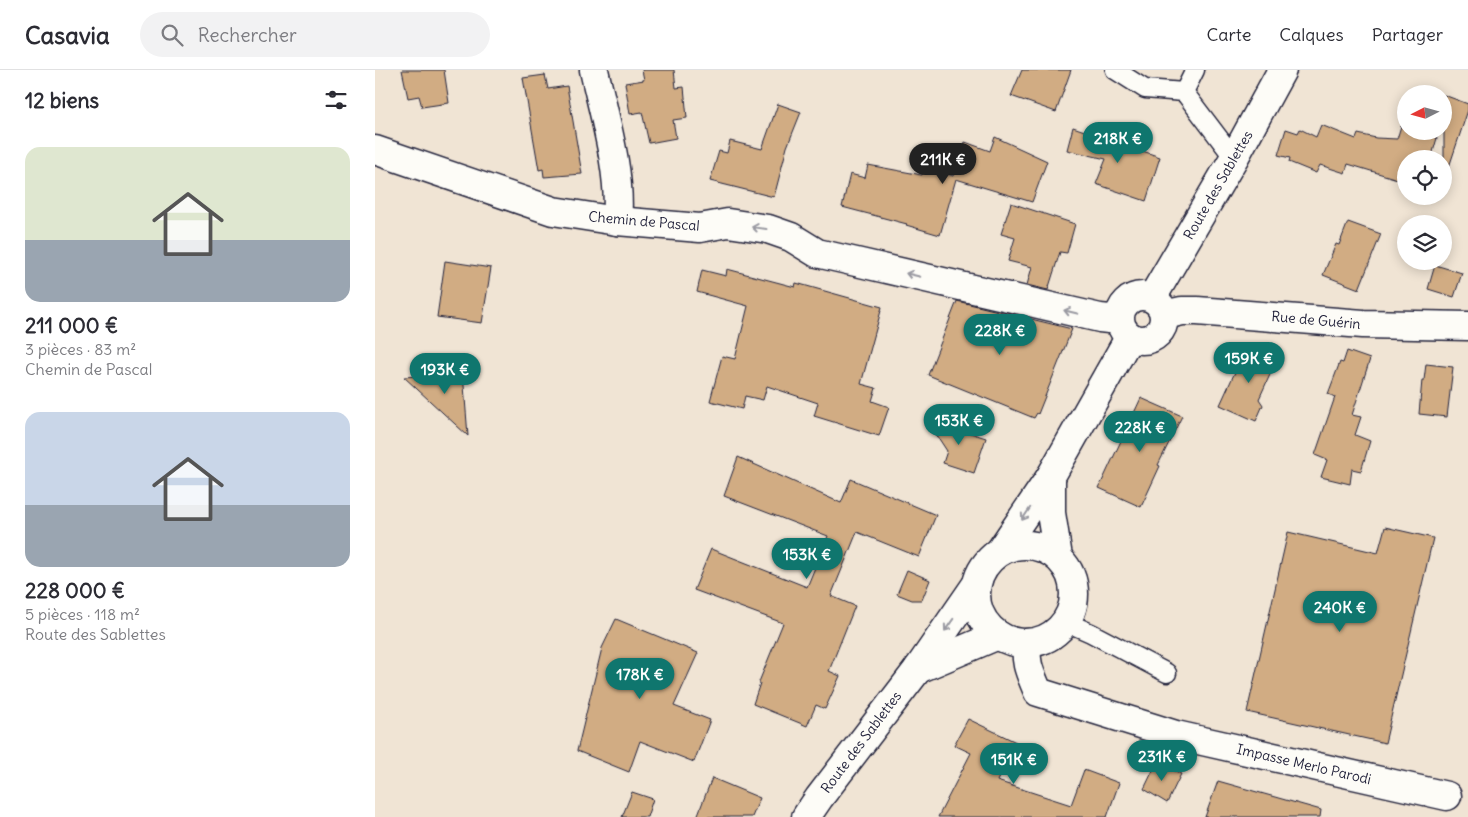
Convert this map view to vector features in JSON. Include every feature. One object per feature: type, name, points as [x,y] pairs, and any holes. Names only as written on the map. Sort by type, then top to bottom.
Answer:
[{"type":"street","points":[[594,70],[613,153],[618,210],[617,221]]},
{"type":"street","name":"Route des Sablettes","points":[[1158,307],[1234,158],[1282,70]]},
{"type":"street","name":"Chemin de Pascal","points":[[375,150],[553,211],[617,221],[700,228],[727,223],[768,229],[791,237],[817,253],[1109,319],[1124,327]]},
{"type":"street","points":[[1000,551],[1013,546],[1027,544],[1041,547],[1058,557],[1069,573],[1074,592],[1067,622],[1045,638],[1027,643],[1012,642],[998,635],[987,625],[979,612],[976,585],[981,571],[989,560],[1000,551],[1051,476],[1124,327],[1123,305],[1131,298],[1142,296],[1158,307],[1162,328],[1154,338],[1141,342],[1124,327]]},
{"type":"street","name":"Rue de Guérin","points":[[1158,307],[1182,311],[1363,324],[1468,326]]},
{"type":"street","points":[[1051,476],[1051,513],[1058,557]]},
{"type":"street","name":"Route des Sablettes","points":[[806,817],[917,669],[976,585]]},
{"type":"street","points":[[917,669],[998,635]]},
{"type":"street","name":"Impasse Merlo Parodi","points":[[1027,643],[1027,665],[1038,692],[1176,735],[1447,796]]},
{"type":"lane","points":[[1115,70],[1145,89],[1184,92],[1234,158]]},
{"type":"lane","points":[[1184,92],[1195,70]]},
{"type":"lane","points":[[1067,622],[1091,632],[1167,673]]},
{"type":"building","points":[[402,70],[444,70],[449,103],[422,107],[419,96],[408,98]]},
{"type":"building","points":[[642,70],[674,70],[676,88],[684,87],[687,118],[673,120],[676,138],[649,143],[642,112],[630,114],[625,83],[644,80]]},
{"type":"building","points":[[1022,70],[1071,70],[1056,112],[1011,96]]},
{"type":"building","points":[[545,75],[548,89],[567,86],[582,174],[544,177],[543,169],[539,170],[523,78]]},
{"type":"building","points":[[1453,98],[1468,104],[1468,110],[1452,158],[1452,150],[1444,150],[1444,140],[1453,140]]},
{"type":"building","points":[[778,104],[801,112],[787,147],[774,197],[710,181],[719,151],[727,153],[730,141],[762,149]]},
{"type":"building","points":[[1321,125],[1356,139],[1358,134],[1397,140],[1436,140],[1434,150],[1397,150],[1397,179],[1348,164],[1345,173],[1320,165],[1316,173],[1289,162],[1290,158],[1278,155],[1286,129],[1298,133],[1300,129],[1316,137]]},
{"type":"building","points":[[1073,127],[1160,157],[1146,201],[1096,184],[1106,159],[1067,150]]},
{"type":"building","points":[[995,137],[1047,161],[1032,202],[956,179],[940,235],[907,224],[842,207],[850,174],[865,178],[868,165],[922,175],[925,166],[953,176],[965,142],[990,151]]},
{"type":"building","points":[[1011,203],[1075,224],[1067,253],[1060,252],[1048,290],[1027,285],[1032,267],[1008,261],[1015,238],[1001,234]]},
{"type":"building","points":[[1348,222],[1381,234],[1359,289],[1323,275],[1336,244],[1339,245]]},
{"type":"building","points":[[445,261],[491,268],[482,323],[437,317]]},
{"type":"building","points":[[727,269],[795,287],[796,283],[882,307],[861,384],[876,388],[872,401],[889,407],[879,436],[814,416],[818,403],[767,386],[763,400],[745,396],[742,409],[710,401],[722,356],[735,359],[748,306],[697,292],[702,270],[726,276]]},
{"type":"building","points":[[1434,270],[1452,270],[1462,273],[1454,297],[1428,289]]},
{"type":"building","points":[[957,301],[1072,329],[1038,414],[1034,418],[928,375]]},
{"type":"building","points":[[1245,350],[1278,357],[1259,399],[1263,405],[1256,421],[1220,405]]},
{"type":"building","points":[[1347,351],[1370,359],[1352,415],[1361,417],[1355,435],[1370,441],[1361,471],[1352,469],[1350,484],[1321,477],[1327,460],[1315,455],[1335,397],[1328,394],[1340,362],[1343,363]]},
{"type":"building","points":[[1426,364],[1453,367],[1447,417],[1419,414],[1422,380],[1424,380]]},
{"type":"building","points":[[463,373],[468,436],[404,377]]},
{"type":"building","points":[[1141,398],[1182,416],[1158,465],[1160,466],[1141,507],[1099,488]]},
{"type":"building","points":[[926,419],[986,438],[974,473],[943,463],[947,451]]},
{"type":"building","points":[[738,457],[841,503],[851,479],[936,515],[919,557],[857,532],[831,596],[855,606],[829,671],[840,676],[825,709],[816,705],[807,726],[753,704],[759,682],[783,623],[694,590],[711,549],[807,587],[828,536],[724,496]]},
{"type":"building","points":[[1385,527],[1433,538],[1385,743],[1247,712],[1288,532],[1378,553]]},
{"type":"building","points":[[907,570],[930,580],[922,600],[912,600],[897,594]]},
{"type":"building","points":[[616,619],[698,653],[674,706],[710,720],[694,762],[640,741],[629,772],[577,751],[602,648]]},
{"type":"building","points":[[968,719],[1016,742],[997,781],[1071,805],[1084,770],[1119,783],[1107,817],[938,817],[971,753],[954,745]]},
{"type":"building","points":[[1157,762],[1181,774],[1167,803],[1144,789]]},
{"type":"building","points":[[712,778],[760,798],[752,817],[697,817]]},
{"type":"building","points":[[1218,781],[1321,810],[1320,817],[1205,817]]},
{"type":"building","points":[[632,792],[653,799],[647,817],[622,817]]}]
